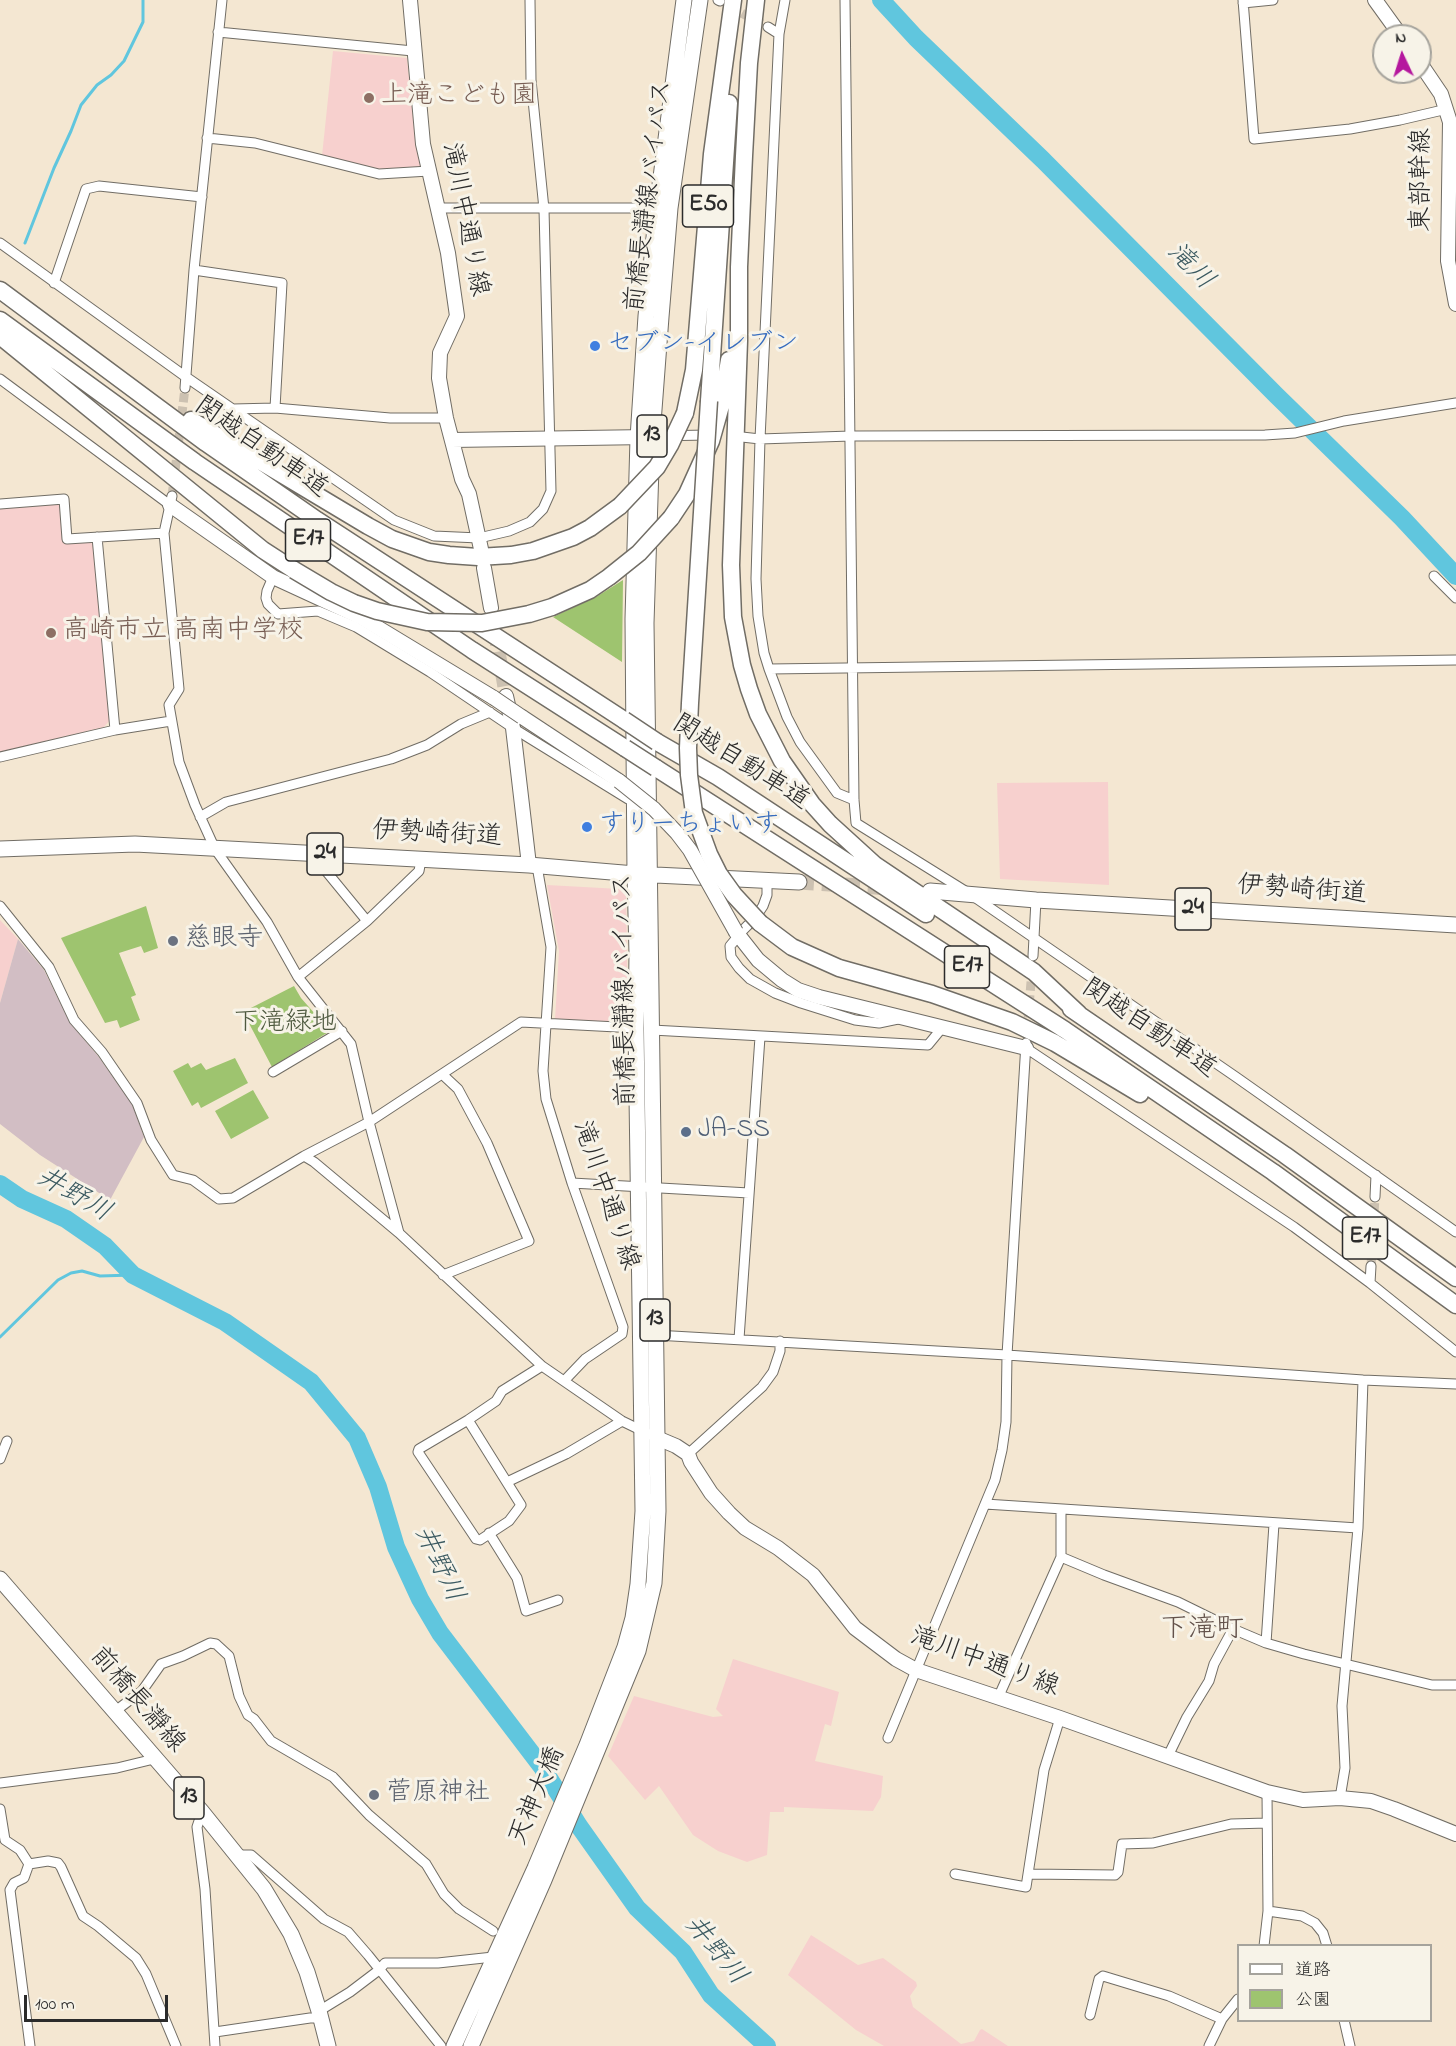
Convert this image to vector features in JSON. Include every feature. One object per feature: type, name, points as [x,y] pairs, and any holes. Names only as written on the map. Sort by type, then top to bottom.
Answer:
[{"type":"highway","name":"E50","points":[[93,361],[368,526],[392,539],[429,552],[478,557],[511,555],[533,551],[573,537],[590,528],[620,506],[657,467],[685,413],[696,360],[724,0]]},
{"type":"highway","name":"E50","points":[[741,0],[726,144],[688,748],[694,813],[718,874],[734,895],[746,928]]},
{"type":"highway","name":"E50","points":[[740,267],[749,63],[756,0]]},
{"type":"highway","points":[[0,336],[263,550],[294,570],[354,603],[393,615],[427,622],[482,623],[552,607],[590,590],[633,559],[671,518],[697,475],[716,424],[731,352],[740,267]]},
{"type":"highway","points":[[740,267],[731,592],[742,665],[758,714],[795,782],[812,804],[848,841],[875,865],[908,889],[1034,972],[1079,1014]]},
{"type":"highway","name":"関越自動車道","points":[[0,290],[206,443],[317,520],[657,742],[718,777],[1079,1014],[1285,1155],[1456,1278]]},
{"type":"highway","name":"関越自動車道","points":[[0,320],[195,462],[462,643],[1065,1030],[1273,1172],[1456,1305]]},
{"type":"highway","points":[[746,928],[839,968],[932,994],[1012,1022],[1055,1043],[1273,1172]]},
{"type":"main road","name":"前橋長瀞線バイパス","points":[[591,1751],[633,1618],[642,1531],[646,1187],[642,874],[646,623],[646,316],[657,208],[684,0]]},
{"type":"main road","name":"前橋長瀞線バイパス","points":[[645,437],[670,208],[700,0]]},
{"type":"main road","name":"伊勢崎街道","points":[[0,849],[135,844],[799,882]]},
{"type":"main road","name":"伊勢崎街道","points":[[930,891],[1036,900],[1456,925]]},
{"type":"main road","name":"前橋長瀞線バイパス","points":[[591,1751],[638,1651],[650,1602],[657,1552],[655,1335],[646,1187]]},
{"type":"main road","name":"前橋長瀞線","points":[[1,1582],[202,1812],[264,1889],[291,1934],[307,1972],[328,2046]]},
{"type":"main road","name":"天神大橋","points":[[540,1874],[591,1751]]},
{"type":"main road","name":"13","points":[[454,2046],[493,1957],[540,1874]]},
{"type":"main road","name":"13","points":[[471,2046],[540,1874]]},
{"type":"street","points":[[185,388],[194,270],[222,0]]},
{"type":"street","name":"滝川中通り線","points":[[410,0],[423,144],[448,253],[457,316],[440,353],[438,365],[446,418],[462,479],[469,494],[480,544]]},
{"type":"street","points":[[0,243],[186,377],[394,520],[434,536],[480,544],[530,522],[543,509],[551,491],[544,209],[531,80],[530,0]]},
{"type":"street","points":[[785,0],[779,34],[760,439],[756,579],[758,616],[768,669],[787,717],[800,742],[837,793],[854,800]]},
{"type":"street","points":[[845,0],[852,667],[856,823],[970,894],[1456,1232]]},
{"type":"street","points":[[1273,0],[1243,2],[1254,139],[1350,129],[1400,120],[1451,117]]},
{"type":"street","points":[[1375,0],[1392,24]]},
{"type":"street","points":[[768,27],[779,34]]},
{"type":"street","points":[[218,32],[413,51]]},
{"type":"street","name":"東部幹線","points":[[1432,81],[1441,94],[1451,117],[1452,260],[1456,304]]},
{"type":"street","points":[[207,138],[255,143],[379,174],[429,171]]},
{"type":"street","points":[[54,283],[86,189],[99,186],[202,197]]},
{"type":"street","points":[[438,208],[657,208]]},
{"type":"street","points":[[194,270],[282,283],[275,408]]},
{"type":"street","points":[[0,379],[273,577],[363,618],[500,697],[518,722],[628,799]]},
{"type":"street","points":[[742,437],[760,439],[851,436],[1266,435],[1297,432],[1344,421],[1456,403]]},
{"type":"street","points":[[233,409],[275,408],[390,418],[446,418]]},
{"type":"street","points":[[452,440],[709,435]]},
{"type":"street","points":[[0,504],[64,499],[67,539],[164,533]]},
{"type":"street","points":[[171,501],[164,533],[179,689],[169,705],[179,762],[215,849],[267,922],[298,977],[351,1044],[399,1233]]},
{"type":"street","points":[[97,537],[115,730]]},
{"type":"street","points":[[483,568],[491,608]]},
{"type":"street","points":[[1434,576],[1456,598]]},
{"type":"street","points":[[273,577],[267,591],[267,598],[268,604],[278,614],[318,611],[356,627],[490,712],[518,722],[619,781],[654,809],[677,833],[746,928],[758,960],[782,980],[798,990],[819,998],[1026,1046],[1294,1227],[1370,1283],[1456,1352]]},
{"type":"street","points":[[768,669],[1456,660]]},
{"type":"street","points":[[200,817],[226,802],[391,759],[427,745],[461,724],[490,712]]},
{"type":"street","points":[[0,757],[115,730],[171,721]]},
{"type":"street","name":"滝川中通り線","points":[[518,722],[533,866],[551,947],[543,1071],[546,1099],[572,1183],[624,1327],[622,1334],[585,1359],[564,1382]]},
{"type":"street","points":[[312,854],[367,921]]},
{"type":"street","points":[[298,977],[367,921],[419,871],[421,861]]},
{"type":"street","points":[[767,881],[767,895],[763,906],[730,946],[731,957],[750,979],[775,993],[855,1020],[879,1023],[901,1018]]},
{"type":"street","points":[[1033,956],[1036,900]]},
{"type":"street","points":[[0,906],[49,967],[74,1020],[102,1052],[138,1103],[151,1140],[173,1175],[193,1180],[219,1199],[233,1198],[304,1156],[369,1122],[521,1022],[928,1045],[942,1028]]},
{"type":"street","points":[[273,1072],[342,1031]]},
{"type":"street","points":[[739,1339],[760,1037]]},
{"type":"street","points":[[888,1738],[995,1480],[1003,1441],[1006,1422],[1007,1355],[1026,1046]]},
{"type":"street","points":[[443,1075],[458,1089],[482,1134],[529,1241],[443,1275]]},
{"type":"street","points":[[304,1156],[399,1233],[542,1366],[622,1421],[688,1454],[762,1387],[773,1372],[780,1351],[780,1341]]},
{"type":"street","points":[[1375,1197],[1376,1175]]},
{"type":"street","points":[[572,1183],[749,1193]]},
{"type":"street","points":[[1370,1283],[1371,1266]]},
{"type":"street","points":[[655,1335],[1456,1384]]},
{"type":"street","points":[[468,1420],[521,1505],[509,1521],[480,1540],[476,1539],[418,1452],[419,1449],[468,1420],[496,1401],[502,1391],[542,1366]]},
{"type":"street","points":[[1340,1798],[1345,1768],[1342,1706],[1358,1528],[1363,1380]]},
{"type":"street","points":[[507,1482],[566,1454],[622,1421]]},
{"type":"street","name":"滝川中通り線","points":[[688,1454],[711,1493],[729,1513],[745,1528],[778,1548],[813,1575],[855,1628],[896,1659],[916,1670],[1060,1718],[1266,1792],[1304,1800],[1340,1798],[1378,1804],[1456,1834]]},
{"type":"street","points":[[985,1504],[1358,1528]]},
{"type":"street","points":[[998,1698],[1061,1557],[1061,1510]]},
{"type":"street","points":[[1266,1642],[1274,1524]]},
{"type":"street","points":[[489,1533],[517,1578],[526,1611],[558,1600]]},
{"type":"street","points":[[1061,1557],[1178,1602],[1233,1629],[1266,1642],[1347,1665],[1432,1685],[1456,1684]]},
{"type":"street","points":[[1168,1756],[1187,1717],[1209,1681],[1214,1664],[1233,1629]]},
{"type":"street","points":[[114,1712],[142,1691],[161,1664],[210,1643],[216,1644],[229,1656],[238,1696],[248,1715],[254,1719],[271,1741],[333,1777],[369,1815],[426,1864],[444,1894],[459,1909],[493,1931]]},
{"type":"street","points":[[955,1874],[1026,1887],[1044,1770],[1060,1718]]},
{"type":"street","points":[[0,1783],[117,1768],[154,1759]]},
{"type":"street","points":[[1264,1944],[1268,1911],[1266,1792]]},
{"type":"street","points":[[0,1809],[5,1840],[20,1850],[29,1864]]},
{"type":"street","points":[[202,1812],[197,1827],[205,1889],[215,2046]]},
{"type":"street","points":[[1028,1875],[1115,1875],[1118,1872],[1122,1844],[1153,1843],[1231,1824],[1267,1823]]},
{"type":"street","points":[[236,1855],[251,1855],[324,1919],[348,1932],[441,2046]]},
{"type":"street","points":[[29,1864],[48,1861],[58,1863],[62,1867],[83,1916],[136,1958],[146,1974],[176,2046]]},
{"type":"street","points":[[29,1864],[24,1878],[14,1883],[10,1890],[30,2046]]},
{"type":"street","points":[[1268,1911],[1302,1916],[1315,1923],[1323,1933],[1326,1944]]},
{"type":"street","points":[[215,2032],[310,2018],[320,2014],[379,1970],[385,1963],[438,1963],[493,1957]]},
{"type":"street","points":[[1090,2015],[1099,1978],[1103,1976],[1169,1996],[1222,2019]]},
{"type":"street","points":[[1209,2046],[1222,2019],[1237,2001]]},
{"type":"street","points":[[1344,2022],[1350,2046]]},
{"type":"shaded area","name":"上滝こども園","points":[[333,51],[407,58],[415,137],[421,169],[380,171],[322,156]]},
{"type":"shaded area","name":"高崎市立 高南中学校","points":[[58,502],[61,505],[64,543],[90,542],[95,546],[110,720],[104,727],[0,752],[0,507]]},
{"type":"shaded area","points":[[1108,782],[1109,885],[1000,879],[997,783]]},
{"type":"shaded area","points":[[547,885],[620,889],[626,894],[628,1021],[624,1025],[555,1020],[559,951]]},
{"type":"shaded area","points":[[0,920],[18,939],[0,1003]]},
{"type":"shaded area","points":[[18,939],[44,970],[70,1023],[98,1056],[132,1104],[144,1137],[110,1200],[40,1155],[0,1124],[0,1003]]},
{"type":"shaded area","points":[[733,1659],[839,1692],[831,1726],[825,1724],[815,1761],[883,1776],[881,1797],[873,1811],[784,1807],[784,1812],[770,1812],[767,1855],[747,1862],[718,1851],[693,1835],[659,1786],[645,1800],[608,1756],[634,1696],[713,1717],[723,1716],[716,1709]]},
{"type":"shaded area","points":[[811,1935],[858,1965],[883,1958],[916,1982],[917,1986],[910,1996],[913,2007],[961,2044],[974,2041],[982,2029],[1008,2046],[884,2046],[856,2030],[788,1975]]},
{"type":"green space","points":[[623,580],[622,662],[553,617],[596,597]]},
{"type":"green space","points":[[146,906],[158,948],[144,953],[141,946],[119,953],[136,995],[131,997],[140,1020],[120,1028],[117,1020],[105,1023],[61,938]]},
{"type":"green space","name":"下滝緑地","points":[[294,986],[301,998],[330,1031],[272,1067],[243,1012]]},
{"type":"green space","points":[[235,1058],[248,1083],[201,1108],[198,1102],[192,1106],[173,1071],[188,1063],[191,1068],[201,1063],[206,1070]]},
{"type":"green space","points":[[253,1090],[269,1118],[231,1139],[215,1111]]},
{"type":"waterway","points":[[25,243],[81,105],[97,85],[111,75],[124,61],[143,22],[143,0]]},
{"type":"waterway","name":"滝川","points":[[881,0],[916,38],[1043,160],[1276,395],[1402,518],[1456,576]]},
{"type":"waterway","name":"井野川","points":[[0,1184],[22,1199],[66,1219],[105,1246],[133,1275],[225,1322],[311,1382],[357,1438],[378,1487],[396,1547],[420,1599],[440,1633],[542,1767],[579,1826],[637,1908],[683,1952],[711,1995],[767,2046]]},
{"type":"waterway","points":[[0,1337],[58,1280],[71,1273],[82,1271],[100,1276],[133,1275]]},
{"type":"tunnel","points":[[730,7],[768,27]]},
{"type":"tunnel","points":[[172,496],[185,388]]},
{"type":"tunnel","points":[[495,631],[506,696]]},
{"type":"tunnel","points":[[799,882],[889,888]]},
{"type":"tunnel","points":[[1027,1031],[1032,970]]},
{"type":"tunnel","points":[[1371,1266],[1375,1197]]},
{"type":"place","name":"上滝こども園","points":[[369,98]]},
{"type":"place","name":"セブン-イレブン","points":[[595,346]]},
{"type":"place","name":"高崎市立 高南中学校","points":[[51,633]]},
{"type":"place","name":"すりーちょいす","points":[[587,827]]},
{"type":"place","name":"慈眼寺","points":[[173,941]]},
{"type":"place","name":"JA-SS","points":[[686,1132]]},
{"type":"place","name":"菅原神社","points":[[374,1795]]},
{"type":"district","name":"下滝町","points":[[1202,1631]]}]
